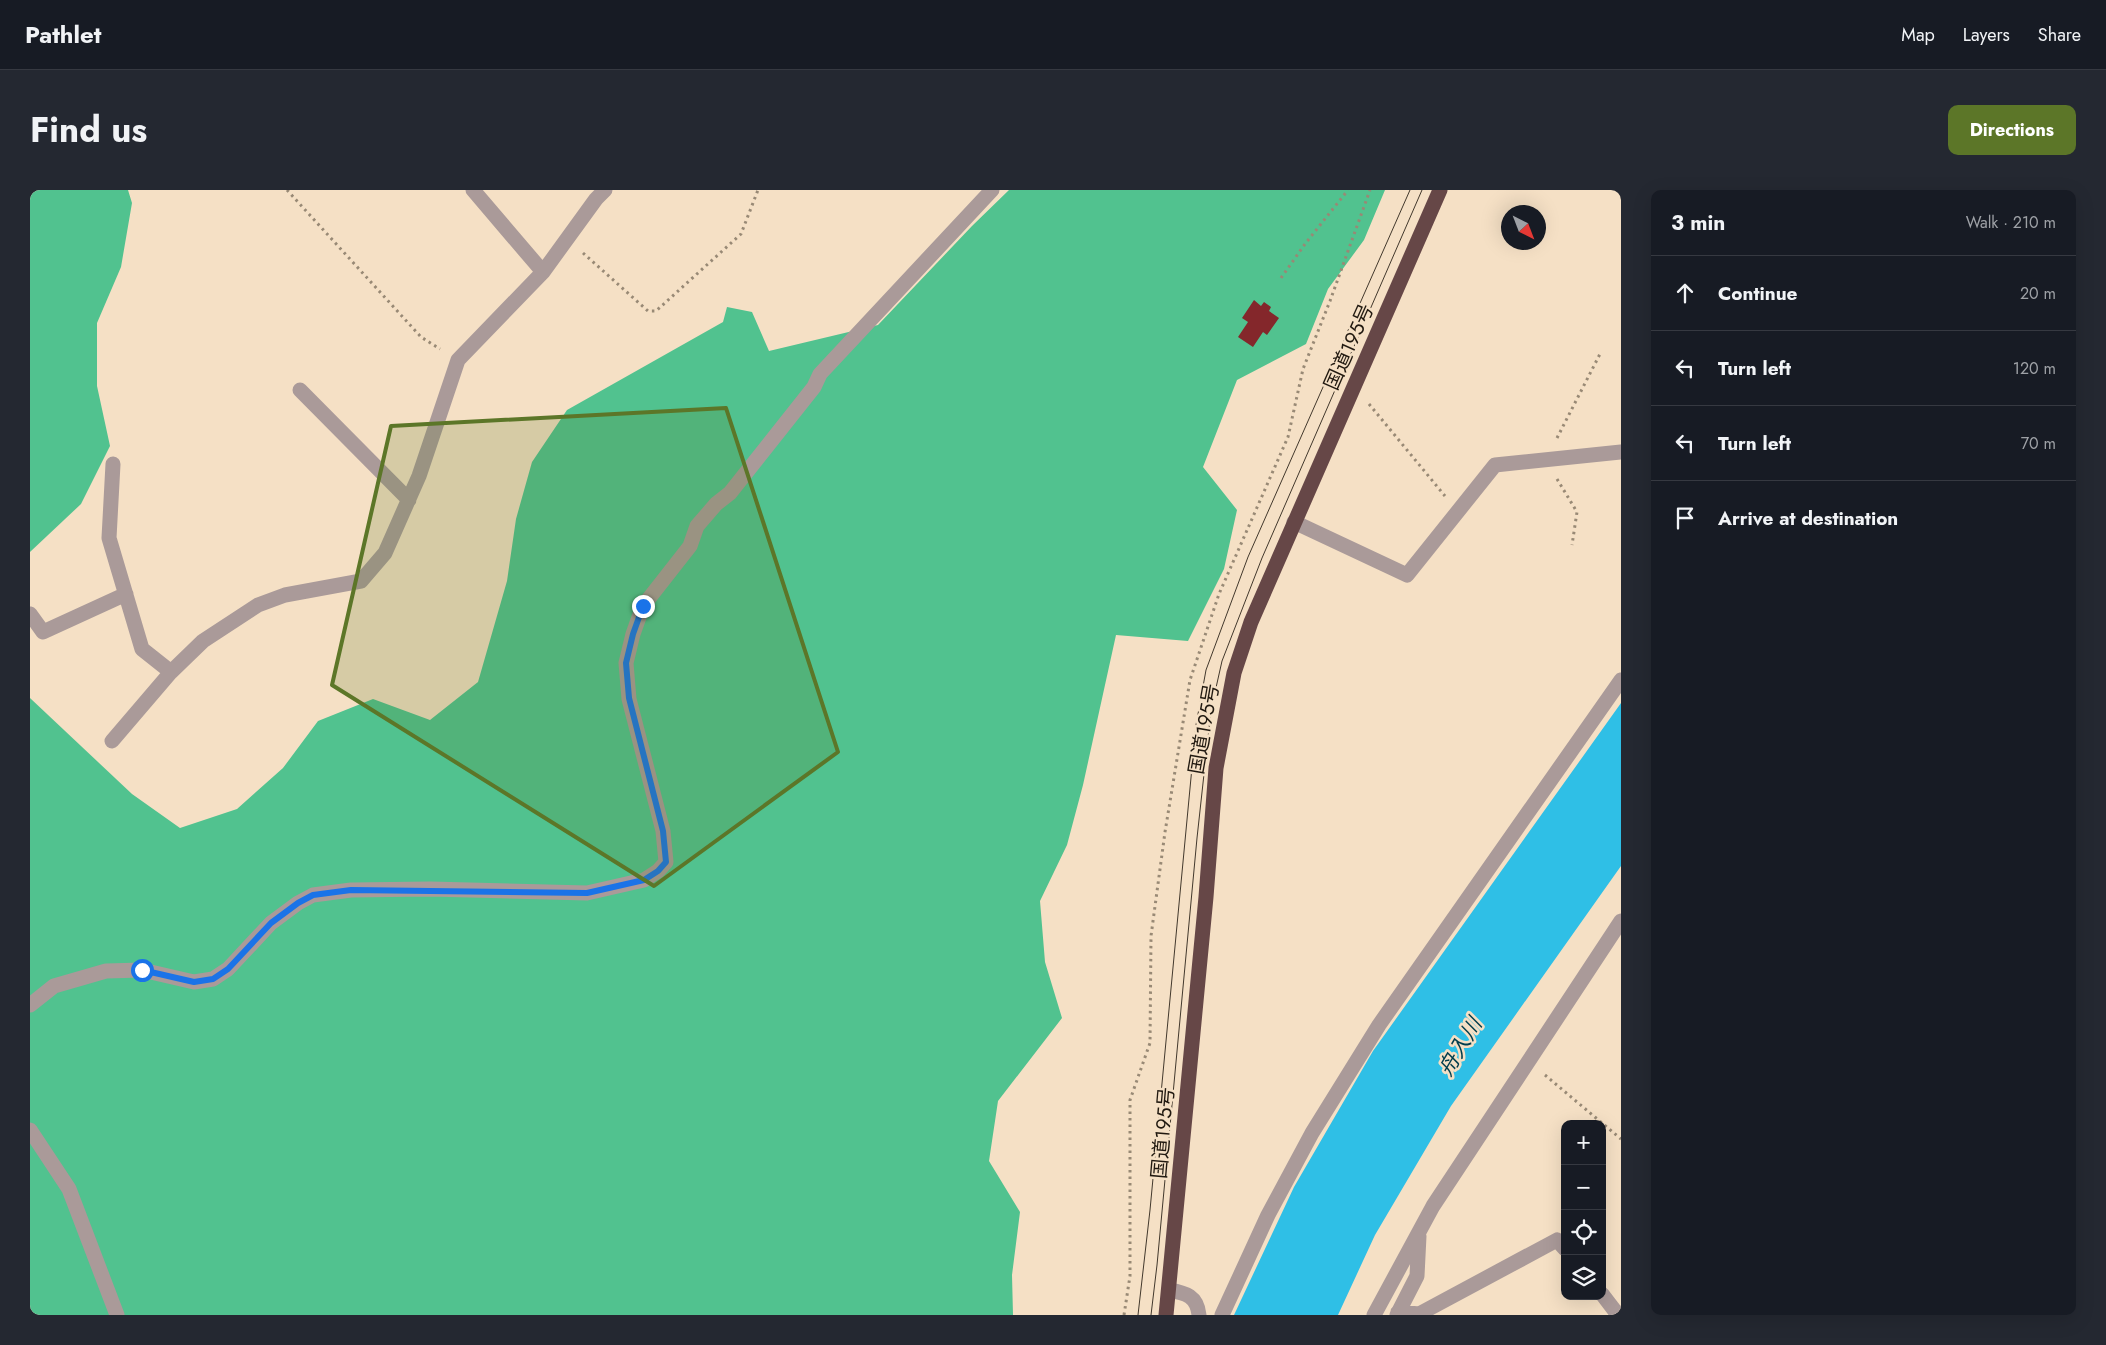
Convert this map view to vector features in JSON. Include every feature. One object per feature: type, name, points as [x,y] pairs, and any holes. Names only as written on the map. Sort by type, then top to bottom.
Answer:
[{"type":"highway","name":"国道195号","points":[[1166,1315],[1206,897],[1216,768],[1234,673],[1251,622],[1440,190]]},
{"type":"street","points":[[473,190],[544,272]]},
{"type":"street","points":[[112,741],[172,672],[203,641],[258,605],[285,595],[361,581],[385,553],[409,500],[419,476],[458,360],[544,272],[596,199],[605,190]]},
{"type":"street","points":[[30,1005],[54,986],[106,971],[142,970],[194,982],[213,979],[228,969],[271,923],[298,903],[313,895],[351,890],[587,893],[644,880],[658,871],[666,862],[663,831],[629,698],[626,663],[633,634],[643,606],[690,546],[697,526],[736,485],[814,386],[820,374],[992,190]]},
{"type":"street","points":[[300,390],[409,500]]},
{"type":"street","points":[[1294,522],[1407,575],[1495,465],[1621,452]]},
{"type":"street","points":[[113,464],[109,538],[142,649],[172,672]]},
{"type":"street","points":[[30,614],[43,632],[126,594]]},
{"type":"street","points":[[1222,1315],[1268,1214],[1312,1133],[1379,1025],[1621,680]]},
{"type":"street","points":[[1374,1315],[1433,1206],[1621,922]]},
{"type":"street","points":[[30,1130],[69,1189],[118,1315]]},
{"type":"street","points":[[1420,1231],[1417,1276],[1398,1314],[1419,1314],[1558,1240],[1561,1244]]},
{"type":"street","points":[[1169,1290],[1188,1294],[1196,1302],[1199,1315]]},
{"type":"street","points":[[1606,1299],[1618,1315]]},
{"type":"path","points":[[287,190],[422,337],[458,360]]},
{"type":"path","points":[[567,239],[648,311],[656,310],[741,234],[758,190]]},
{"type":"path","points":[[1281,278],[1348,190]]},
{"type":"path","points":[[1354,387],[1458,512]]},
{"type":"path","points":[[1528,1062],[1621,1139]]},
{"type":"highlighted area","points":[[726,408],[838,752],[654,886],[332,685],[391,426]]},
{"type":"green space","points":[[30,190],[128,190],[132,203],[121,267],[97,323],[97,386],[110,446],[81,504],[30,552]]},
{"type":"green space","points":[[1009,190],[1385,190],[1364,240],[1328,289],[1306,344],[1237,380],[1203,467],[1237,510],[1224,569],[1188,641],[1116,635],[1083,785],[1067,845],[1040,901],[1045,962],[1062,1018],[998,1101],[989,1161],[1020,1212],[1012,1275],[1013,1315],[30,1315],[30,698],[132,794],[180,828],[237,809],[283,768],[318,721],[373,699],[430,720],[478,682],[507,581],[516,519],[532,462],[567,410],[723,322],[727,307],[752,312],[769,351],[878,325]]},
{"type":"water","name":"舟入川","points":[[1621,703],[1621,866],[1451,1106],[1375,1235],[1338,1315],[1234,1315],[1294,1187],[1373,1051]]},
{"type":"building","points":[[1254,300],[1261,306],[1264,302],[1271,307],[1269,311],[1279,318],[1267,335],[1263,332],[1253,347],[1238,337],[1248,322],[1242,318]]},
{"type":"tram line","points":[[1138,1315],[1150,1210],[1196,725],[1206,670],[1248,557],[1410,190]]},
{"type":"tram line","points":[[1151,1315],[1197,838],[1211,710],[1222,661],[1262,558],[1422,190]]},
{"type":"route","points":[[142,970],[194,982],[213,979],[228,969],[271,923],[298,903],[313,895],[351,890],[430,889],[587,893],[644,880],[658,871],[666,862],[663,831],[629,698],[626,663],[633,634],[643,606]]}]
